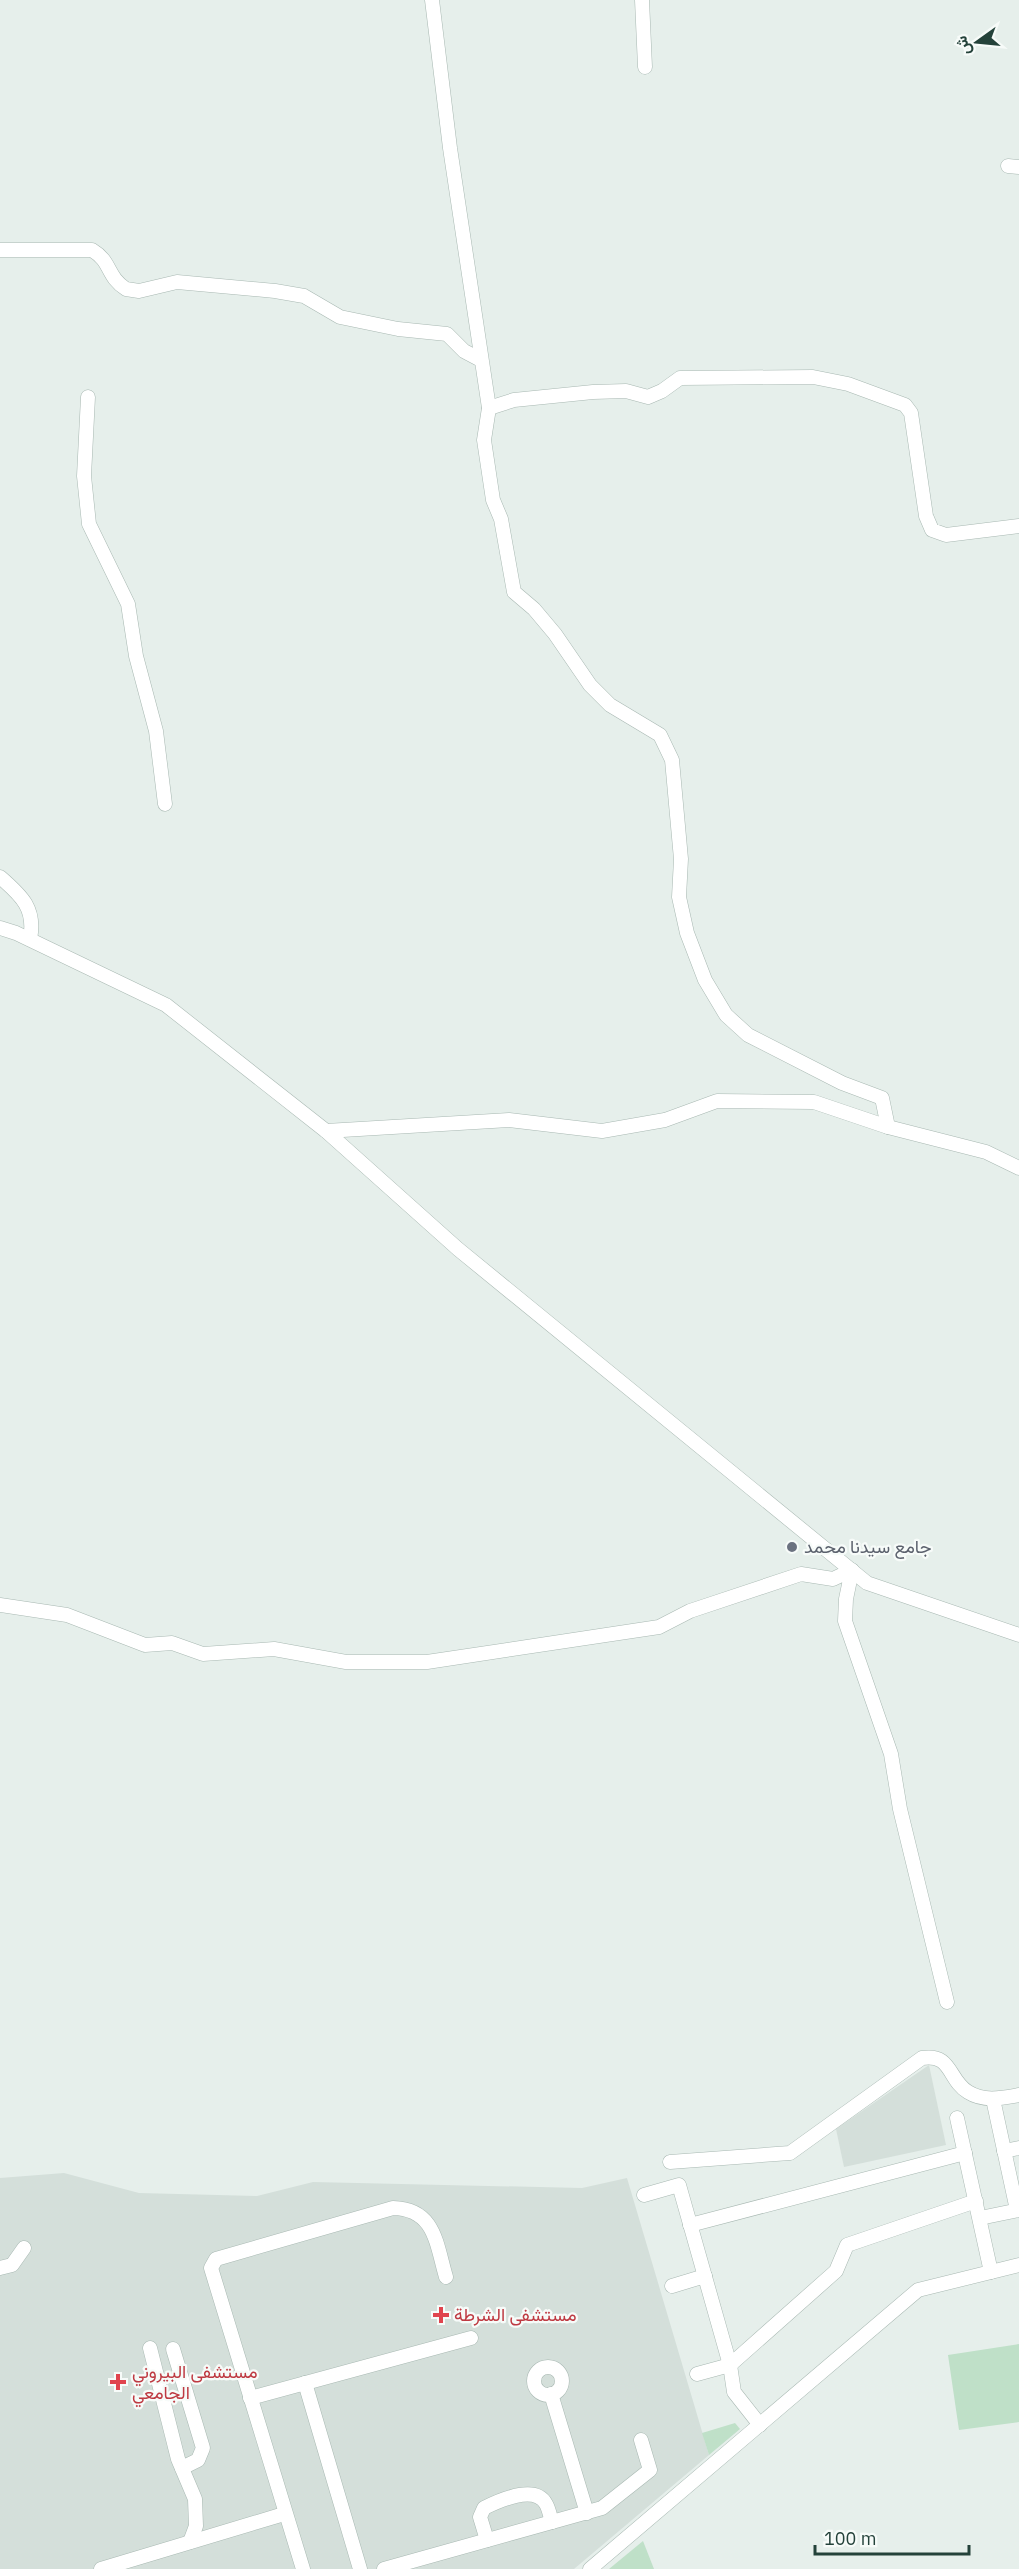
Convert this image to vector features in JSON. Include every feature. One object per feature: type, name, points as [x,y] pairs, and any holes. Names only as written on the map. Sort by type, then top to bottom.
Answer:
[{"type":"street","points":[[432,0],[450,148],[489,408],[486,450],[493,500],[501,519],[514,592],[534,609],[555,634],[590,685],[610,705],[660,735],[672,760],[680,849],[679,897],[687,933],[705,980],[726,1015],[748,1035],[842,1083],[882,1098],[888,1127]]},
{"type":"street","points":[[642,0],[645,67]]},
{"type":"street","points":[[0,250],[92,250],[104,257],[118,284],[126,289],[139,291],[177,282],[220,284],[304,296],[340,317],[398,329],[447,334],[464,351],[481,360]]},
{"type":"street","points":[[489,408],[514,400],[594,392],[627,392],[648,397],[662,392],[680,378],[777,380],[813,377],[848,384],[905,405],[911,413],[926,516],[932,530],[946,535],[1019,526]]},
{"type":"street","points":[[88,397],[84,476],[89,524],[128,604],[136,656],[156,731],[165,804]]},
{"type":"street","points":[[0,877],[29,909],[33,922],[30,939]]},
{"type":"street","points":[[0,928],[30,939],[166,1005],[326,1131],[458,1249],[867,1583],[1019,1635]]},
{"type":"street","points":[[326,1131],[509,1120],[602,1131],[664,1120],[717,1101],[814,1102],[888,1127],[986,1152],[1019,1168]]},
{"type":"street","points":[[0,1605],[67,1615],[145,1645],[172,1643],[203,1654],[274,1649],[346,1662],[427,1662],[659,1627],[690,1611],[801,1574],[833,1579],[852,1570]]},
{"type":"street","points":[[852,1570],[846,1599],[845,1621],[891,1754],[900,1809],[947,2002]]},
{"type":"street","points":[[670,2162],[790,2153],[922,2058],[931,2056],[942,2060],[967,2092],[993,2099],[1019,2095]]},
{"type":"street","points":[[980,2218],[1018,2210],[993,2099]]},
{"type":"street","points":[[957,2118],[991,2272]]},
{"type":"street","points":[[1004,2151],[1019,2148]]},
{"type":"street","points":[[690,2225],[965,2153]]},
{"type":"street","points":[[644,2195],[679,2185],[730,2365],[734,2392],[760,2425]]},
{"type":"street","points":[[697,2374],[730,2365],[836,2271],[847,2245],[976,2201]]},
{"type":"street","points":[[303,2569],[284,2514],[211,2268],[216,2259],[393,2208],[409,2208],[422,2215],[431,2230],[447,2277]]},
{"type":"street","points":[[0,2268],[12,2265],[24,2248]]},
{"type":"street","points":[[590,2569],[918,2290],[1019,2265]]},
{"type":"street","points":[[672,2286],[705,2276]]},
{"type":"street","points":[[250,2398],[471,2338]]},
{"type":"street","points":[[150,2348],[182,2468],[195,2499],[196,2526],[190,2542]]},
{"type":"street","points":[[173,2349],[203,2448],[198,2460],[182,2468]]},
{"type":"street","points":[[305,2383],[360,2569]]},
{"type":"street","points":[[551,2394],[587,2513]]},
{"type":"street","points":[[384,2569],[603,2508],[650,2470],[641,2440]]},
{"type":"street","points":[[487,2540],[480,2517],[484,2508],[521,2495],[536,2496],[545,2502],[552,2522]]},
{"type":"street","points":[[101,2569],[284,2514]]},
{"type":"shaded area","points":[[929,2065],[946,2145],[844,2167],[836,2129]]},
{"type":"shaded area","name":"مستشفى الشرطة","points":[[64,2173],[139,2193],[257,2196],[313,2182],[582,2188],[627,2178],[709,2455],[574,2569],[0,2569],[0,2178]]},
{"type":"green space","points":[[1019,2344],[1019,2422],[959,2430],[948,2355]]},
{"type":"green space","points":[[735,2423],[740,2429],[709,2455],[702,2433]]},
{"type":"green space","points":[[643,2541],[654,2569],[609,2569]]},
{"type":"place","name":"جامع سيدنا محمد","points":[[792,1547]]},
{"type":"place","name":"مستشفى الشرطة","points":[[441,2315]]},
{"type":"place","name":"مستشفى البيروني الجامعي","points":[[118,2382]]}]
